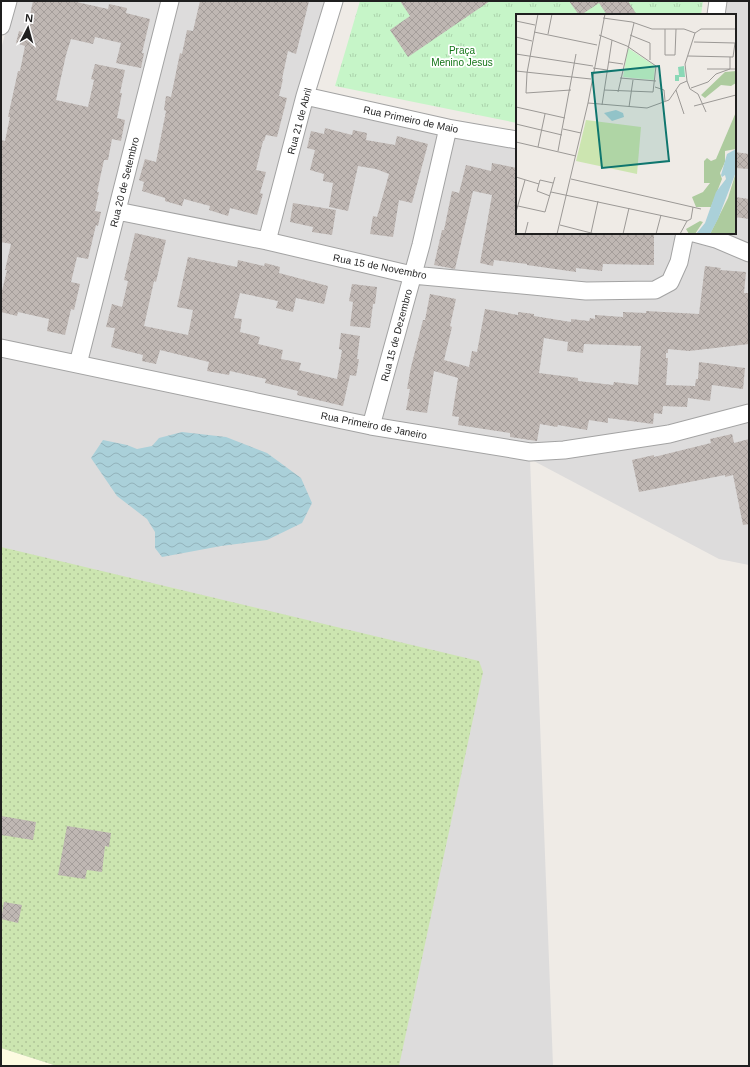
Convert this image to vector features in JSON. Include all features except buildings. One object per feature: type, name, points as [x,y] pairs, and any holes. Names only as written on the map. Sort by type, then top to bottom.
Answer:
[{"type":"street","points":[[1,26],[8,1]]},
{"type":"street","name":"Rua 20 de Setembro","points":[[78,364],[170,1]]},
{"type":"street","name":"Rua 21 de Abril","points":[[267,241],[305,96],[334,1]]},
{"type":"street","points":[[716,14],[718,1]]},
{"type":"street","name":"Rua Primeiro de Maio","points":[[305,96],[448,128],[516,140]]},
{"type":"street","name":"Rua 15 de Dezembro","points":[[371,426],[421,245],[448,128]]},
{"type":"street","name":"Rua 15 de Novembro","points":[[117,211],[267,241],[412,275],[586,291],[655,290],[670,282],[679,262],[685,234]]},
{"type":"street","points":[[698,234],[716,239],[749,253]]},
{"type":"street","name":"Rua Primeiro de Janeiro","points":[[1,348],[371,426],[530,452],[564,450],[669,434],[749,413]]},
{"type":"shaded area","points":[[14,1],[167,1],[75,358],[1,344],[1,49]]},
{"type":"shaded area","points":[[177,1],[328,1],[263,235],[121,207]]},
{"type":"shaded area","points":[[722,1],[749,1],[749,247],[711,234],[736,234],[736,14],[721,14]]},
{"type":"shaded area","points":[[308,103],[441,131],[409,269],[274,238]]},
{"type":"shaded area","points":[[452,134],[516,145],[516,234],[679,234],[665,279],[651,286],[588,285],[420,270]]},
{"type":"shaded area","points":[[120,218],[405,278],[368,420],[85,360]]},
{"type":"shaded area","points":[[687,237],[749,258],[749,409],[666,430],[527,446],[378,422],[417,279],[654,296]]},
{"type":"shaded area","points":[[1,355],[530,457],[749,415],[749,565],[719,559],[530,459],[553,1066],[1,1066]]},
{"type":"shaded area","points":[[1,1048],[57,1066],[1,1066]]},
{"type":"green space","name":"Praça Menino Jesus","points":[[360,1],[703,1],[701,14],[516,14],[516,123],[335,86]]},
{"type":"green space","points":[[1,547],[479,661],[483,672],[399,1066],[57,1066],[1,1048]]},
{"type":"water","points":[[182,432],[226,437],[267,453],[301,478],[312,503],[302,523],[267,540],[221,546],[162,557],[155,548],[155,532],[147,519],[117,496],[91,458],[103,440],[127,445],[137,449],[152,446],[159,438]]}]
